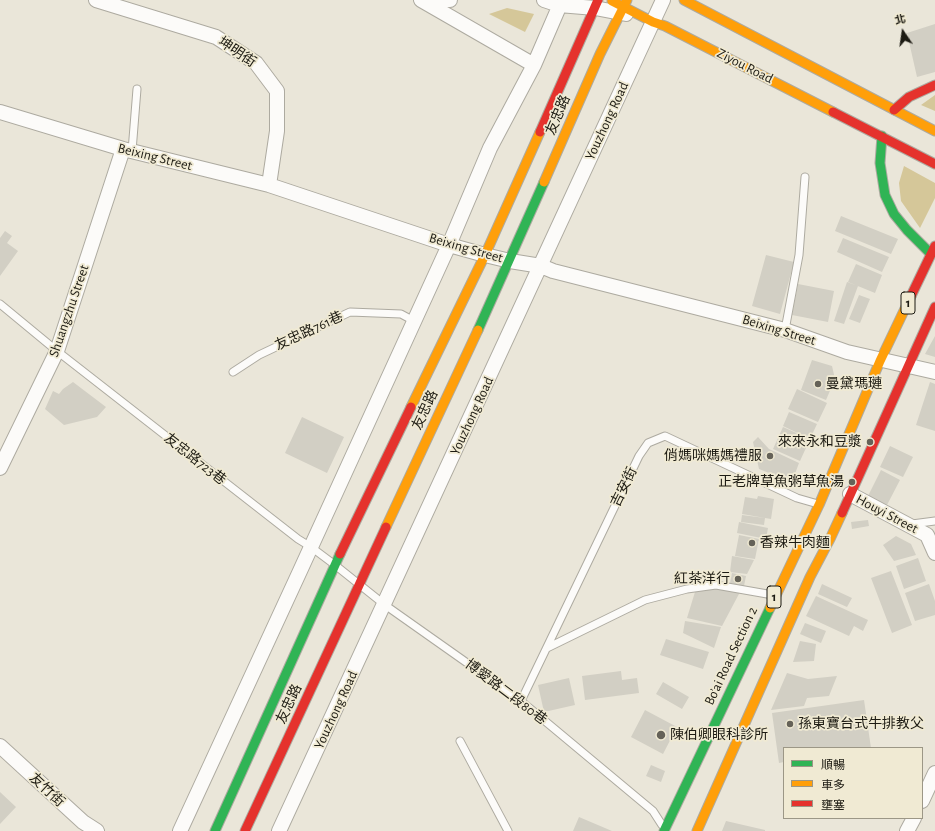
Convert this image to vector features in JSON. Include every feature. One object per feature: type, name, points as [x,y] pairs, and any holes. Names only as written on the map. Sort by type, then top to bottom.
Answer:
[{"type":"street","name":"坤明街","points":[[96,0],[216,37],[256,63],[277,91],[277,131],[268,184]]},
{"type":"street","points":[[421,0],[534,65]]},
{"type":"street","points":[[440,0],[450,0]]},
{"type":"street","name":"Ziyou Road","points":[[544,0],[560,3],[624,6],[935,164]]},
{"type":"street","points":[[610,0],[624,6]]},
{"type":"street","name":"Youzhong Road","points":[[279,831],[385,605],[663,0]]},
{"type":"street","points":[[684,0],[935,131]]},
{"type":"street","points":[[180,831],[449,245],[490,148],[534,65],[560,3]]},
{"type":"street","points":[[215,831],[335,565],[485,255],[579,46],[596,4]]},
{"type":"street","name":"友忠路","points":[[246,831],[510,261],[600,54],[624,6]]},
{"type":"street","points":[[894,110],[909,97],[935,85]]},
{"type":"street","name":"Beixing Street","points":[[0,112],[128,150],[268,184],[449,245],[510,261],[540,266],[553,271],[785,330],[847,352],[880,361],[935,372]]},
{"type":"street","points":[[882,136],[880,164],[885,195],[894,214],[906,230],[933,250]]},
{"type":"street","name":"Shuangzhu Street","points":[[0,468],[57,351],[128,150]]},
{"type":"street","name":"1","points":[[880,361],[933,250]]},
{"type":"street","name":"1","points":[[697,831],[810,577],[830,539],[935,307]]},
{"type":"street","name":"Bo’ai Road Section 2","points":[[666,831],[818,505],[880,361]]},
{"type":"street","name":"Houyi Street","points":[[850,494],[927,536],[935,553]]},
{"type":"street","name":"友竹街","points":[[0,746],[83,822],[97,831]]},
{"type":"street","points":[[923,799],[935,773]]},
{"type":"street","points":[[907,831],[913,819]]},
{"type":"lane","points":[[128,150],[137,89]]},
{"type":"lane","points":[[785,330],[800,255],[804,177]]},
{"type":"lane","name":"友忠路723巷","points":[[0,304],[57,351],[298,539],[335,565]]},
{"type":"lane","name":"友忠路761巷","points":[[233,372],[259,354],[350,312],[401,314],[414,321]]},
{"type":"lane","name":"吉安街","points":[[521,701],[639,456],[648,443],[665,436],[797,498],[818,505]]},
{"type":"lane","points":[[905,525],[935,521]]},
{"type":"lane","name":"博愛路二段80巷","points":[[335,565],[385,605],[521,701],[653,811],[666,831]]},
{"type":"lane","points":[[547,648],[645,600],[687,589],[716,585],[775,596]]},
{"type":"lane","points":[[460,741],[508,831]]},
{"type":"shaded area","points":[[507,8],[534,14],[525,32],[489,14]]},
{"type":"shaded area","points":[[935,95],[935,111],[921,105]]},
{"type":"shaded area","points":[[904,166],[935,183],[935,198],[920,228],[901,201],[899,183]]},
{"type":"building","points":[[935,24],[935,72],[917,77],[907,33]]},
{"type":"building","points":[[841,216],[898,239],[891,254],[835,231]]},
{"type":"building","points":[[5,231],[12,236],[7,243],[18,251],[0,276],[0,238]]},
{"type":"building","points":[[843,238],[889,257],[882,272],[837,252]]},
{"type":"building","points":[[766,255],[794,262],[780,314],[752,306]]},
{"type":"building","points":[[856,264],[882,275],[875,293],[848,282]]},
{"type":"building","points":[[847,282],[858,286],[844,324],[834,321]]},
{"type":"building","points":[[798,284],[834,291],[828,322],[792,315]]},
{"type":"building","points":[[859,295],[870,299],[860,323],[849,319]]},
{"type":"building","points":[[935,336],[935,357],[925,354]]},
{"type":"building","name":"曼黛瑪璉","points":[[812,360],[832,366],[835,379],[826,400],[801,390]]},
{"type":"building","points":[[73,382],[106,407],[97,417],[64,425],[45,409],[53,391],[59,394]]},
{"type":"building","points":[[930,382],[935,384],[935,431],[916,425]]},
{"type":"building","points":[[797,389],[827,403],[818,422],[788,409]]},
{"type":"building","points":[[789,412],[817,424],[810,439],[783,426]]},
{"type":"building","points":[[302,417],[344,437],[327,473],[285,453]]},
{"type":"building","points":[[783,427],[810,439],[800,461],[773,449]]},
{"type":"building","name":"俏媽咪媽媽禮服","points":[[758,437],[769,449],[799,463],[792,482],[759,469],[753,442]]},
{"type":"building","points":[[890,446],[913,457],[903,477],[880,467]]},
{"type":"building","points":[[881,470],[900,480],[887,505],[868,496]]},
{"type":"building","points":[[758,496],[774,499],[771,519],[742,514],[745,497],[757,499]]},
{"type":"building","points":[[742,515],[765,518],[764,525],[741,522]]},
{"type":"building","points":[[868,520],[869,526],[852,529],[851,522]]},
{"type":"building","points":[[739,522],[768,528],[766,539],[737,533]]},
{"type":"building","points":[[739,535],[759,539],[755,559],[735,556]]},
{"type":"building","points":[[896,536],[911,544],[916,555],[894,561],[883,545]]},
{"type":"building","points":[[732,556],[754,560],[747,574],[730,572]]},
{"type":"building","points":[[918,558],[926,581],[904,589],[896,566]]},
{"type":"building","points":[[891,571],[912,625],[892,633],[871,578]]},
{"type":"building","points":[[732,573],[746,576],[744,586],[730,583]]},
{"type":"building","points":[[822,584],[852,598],[847,607],[818,594]]},
{"type":"building","points":[[929,584],[935,601],[935,615],[915,621],[905,593]]},
{"type":"building","points":[[721,588],[740,592],[722,626],[687,618],[695,592]]},
{"type":"building","points":[[816,596],[868,620],[863,631],[854,626],[849,636],[806,616]]},
{"type":"building","points":[[685,621],[721,627],[714,648],[683,633]]},
{"type":"building","points":[[805,623],[826,631],[821,643],[800,634]]},
{"type":"building","points":[[666,639],[709,652],[703,669],[660,655]]},
{"type":"building","points":[[800,641],[816,644],[814,661],[793,662]]},
{"type":"building","points":[[621,671],[622,680],[637,678],[639,693],[585,700],[582,676]]},
{"type":"building","points":[[787,673],[808,679],[837,676],[829,696],[807,698],[804,706],[771,710]]},
{"type":"building","points":[[569,678],[575,705],[544,712],[538,685]]},
{"type":"building","points":[[663,682],[689,697],[682,709],[656,694]]},
{"type":"building","points":[[864,700],[871,747],[783,747],[783,762],[779,763],[772,713]]},
{"type":"building","points":[[645,710],[677,727],[663,754],[631,737]]},
{"type":"building","points":[[651,765],[665,771],[661,782],[646,776]]},
{"type":"building","points":[[0,792],[16,807],[0,824]]},
{"type":"building","points":[[579,817],[612,831],[573,831]]},
{"type":"building","points":[[726,821],[765,830],[765,831],[722,831]]},
{"type":"traffic: fast","points":[[882,136],[880,163],[885,195],[894,214],[907,230],[931,254]]},
{"type":"traffic: fast","points":[[478,330],[544,182]]},
{"type":"traffic: fast","points":[[215,831],[340,554]]},
{"type":"traffic: fast","points":[[664,831],[770,608]]},
{"type":"traffic: slow","points":[[544,182],[600,54],[627,0]]},
{"type":"traffic: slow","points":[[684,0],[935,131]]},
{"type":"traffic: slow","points":[[612,1],[653,22],[665,26],[833,112]]},
{"type":"traffic: slow","points":[[411,407],[485,255],[540,132]]},
{"type":"traffic: slow","points":[[770,608],[819,505],[880,361],[911,296]]},
{"type":"traffic: slow","points":[[386,527],[478,330]]},
{"type":"traffic: slow","points":[[697,831],[810,577],[842,513]]},
{"type":"traffic: jam","points":[[540,132],[598,0]]},
{"type":"traffic: jam","points":[[894,110],[909,97],[935,85]]},
{"type":"traffic: jam","points":[[833,112],[935,164]]},
{"type":"traffic: jam","points":[[911,296],[935,246]]},
{"type":"traffic: jam","points":[[842,513],[935,307]]},
{"type":"traffic: jam","points":[[340,554],[411,407]]},
{"type":"traffic: jam","points":[[245,831],[386,527]]},
{"type":"place","name":"曼黛瑪璉","points":[[818,384]]},
{"type":"place","name":"來來永和豆漿","points":[[870,442]]},
{"type":"place","name":"俏媽咪媽媽禮服","points":[[770,456]]},
{"type":"place","name":"正老牌草魚粥草魚湯","points":[[852,482]]},
{"type":"place","name":"香辣牛肉麵","points":[[752,543]]},
{"type":"place","name":"紅茶洋行","points":[[738,579]]},
{"type":"place","name":"孫東寶台式牛排教父","points":[[790,724]]},
{"type":"place","name":"陳伯卿眼科診所","points":[[661,735]]}]
